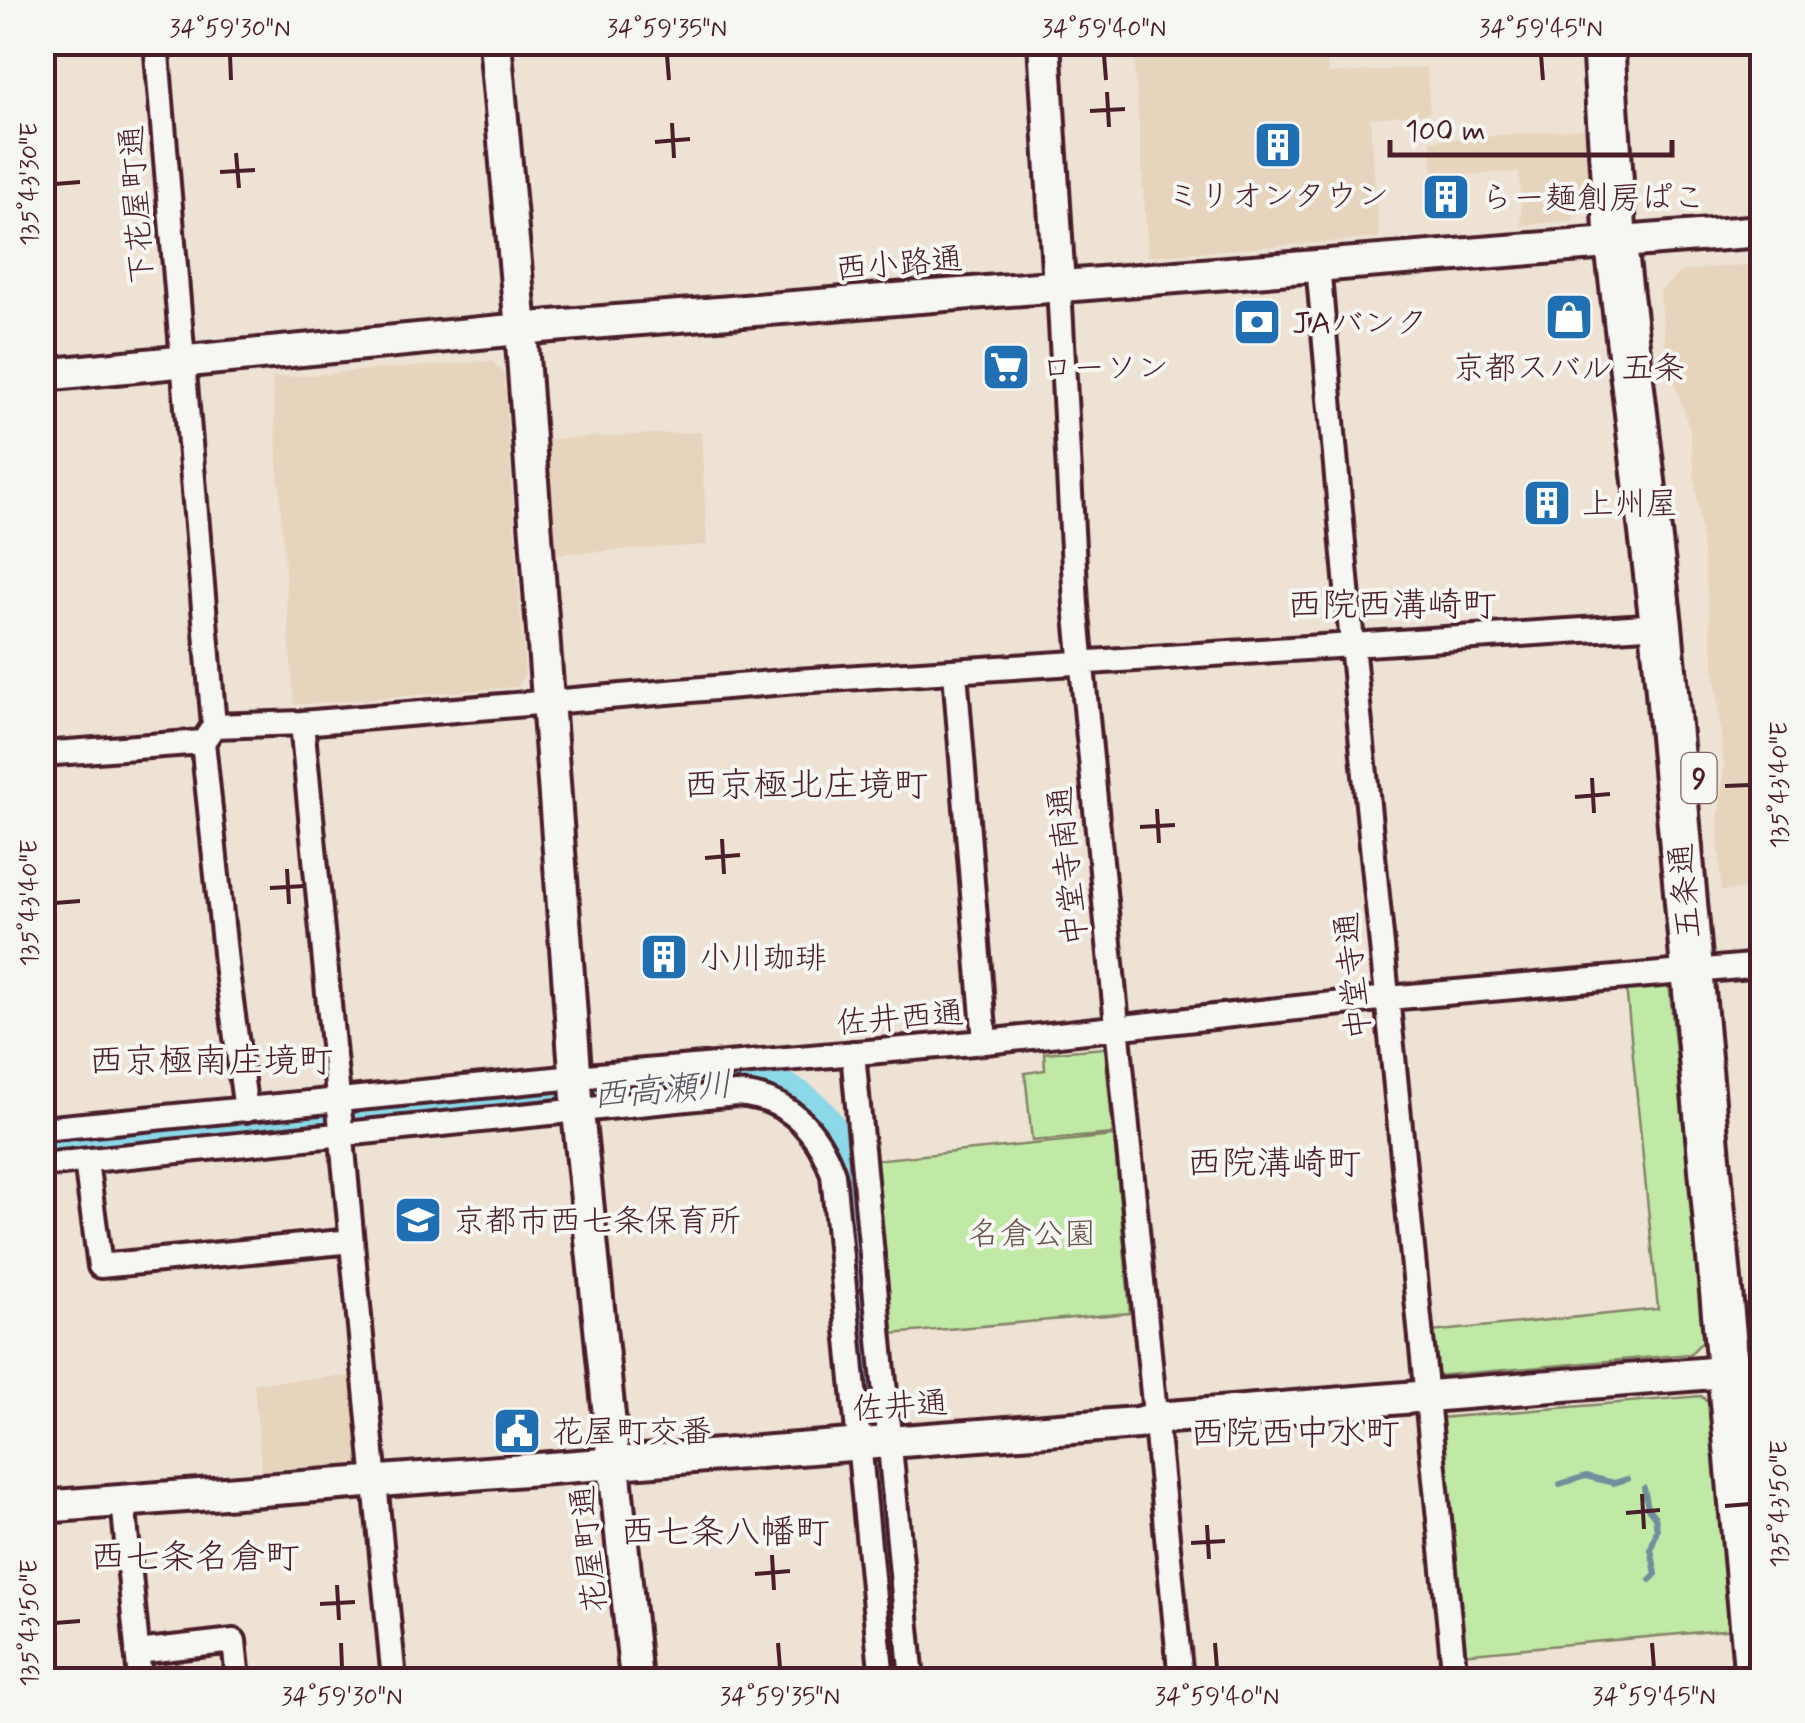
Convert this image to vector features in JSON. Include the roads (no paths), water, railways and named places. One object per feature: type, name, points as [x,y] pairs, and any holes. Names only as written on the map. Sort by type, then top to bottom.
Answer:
[{"type":"highway","name":"五条通","points":[[1603,42],[1628,243],[1680,576],[1699,774],[1701,970]]},
{"type":"highway","name":"五条通","points":[[1626,42],[1628,243],[1660,625],[1762,1514]]},
{"type":"highway","name":"五条通","points":[[1747,1371],[1756,1680]]},
{"type":"street","name":"下花屋町通","points":[[156,42],[216,850],[227,972],[246,1110]]},
{"type":"street","name":"花屋町通","points":[[495,42],[521,329],[577,1095],[636,1680]]},
{"type":"street","name":"中堂寺南通","points":[[1044,42],[1082,665],[1181,1680]]},
{"type":"street","name":"西小路通","points":[[42,376],[521,329],[1762,231]]},
{"type":"street","name":"中堂寺通","points":[[1318,265],[1455,1680]]},
{"type":"street","points":[[42,754],[302,724],[548,702],[1660,625]]},
{"type":"street","points":[[955,672],[985,1042]]},
{"type":"street","points":[[302,724],[394,1680]]},
{"type":"street","name":"佐井西通","points":[[42,1130],[341,1102],[577,1095],[852,1053],[1388,998],[1762,965]]},
{"type":"street","points":[[852,1053],[882,1680]]},
{"type":"street","points":[[42,1165],[343,1134],[577,1095],[754,1095],[787,1108],[816,1138],[833,1174],[912,1680]]},
{"type":"street","points":[[86,1161],[100,1266],[352,1241]]},
{"type":"street","name":"佐井通","points":[[42,1507],[1137,1423],[1157,1418],[1747,1371]]},
{"type":"street","points":[[123,1500],[140,1680]]},
{"type":"street","points":[[138,1652],[234,1641],[238,1680]]},
{"type":"waterway","name":"西高瀬川","points":[[42,1148],[729,1081],[774,1086],[792,1094],[822,1119],[842,1156],[848,1178],[873,1472],[896,1680]]},
{"type":"waterway","name":"西高瀬川","points":[[852,1236],[863,1250]]},
{"type":"waterway","points":[[1560,1484],[1586,1476],[1614,1483],[1627,1479]]},
{"type":"waterway","points":[[875,1487],[886,1500]]},
{"type":"waterway","points":[[1644,1488],[1657,1530],[1651,1549],[1656,1574],[1650,1580]]},
{"type":"place","name":"ミリオンタウン","points":[[1278,145]]},
{"type":"place","name":"らー麺創房ぱこ","points":[[1446,197]]},
{"type":"place","name":"京都スバル 五条","points":[[1569,317]]},
{"type":"place","name":"JAバンク","points":[[1257,322]]},
{"type":"place","name":"ローソン","points":[[1006,367]]},
{"type":"place","name":"上州屋","points":[[1547,503]]},
{"type":"place","name":"小川珈琲","points":[[664,957]]},
{"type":"place","name":"京都市西七条保育所","points":[[418,1220]]},
{"type":"place","name":"花屋町交番","points":[[517,1431]]},
{"type":"district","name":"西院西溝崎町","points":[[1392,604]]},
{"type":"district","name":"西京極北庄境町","points":[[806,784]]},
{"type":"district","name":"西京極南庄境町","points":[[211,1060]]},
{"type":"district","name":"西院溝崎町","points":[[1274,1162]]},
{"type":"district","name":"西院西中水町","points":[[1295,1432]]},
{"type":"district","name":"西七条八幡町","points":[[725,1531]]},
{"type":"district","name":"西七条名倉町","points":[[195,1556]]},
{"type":"park label","name":"名倉公園","points":[[1032,1233]]}]
